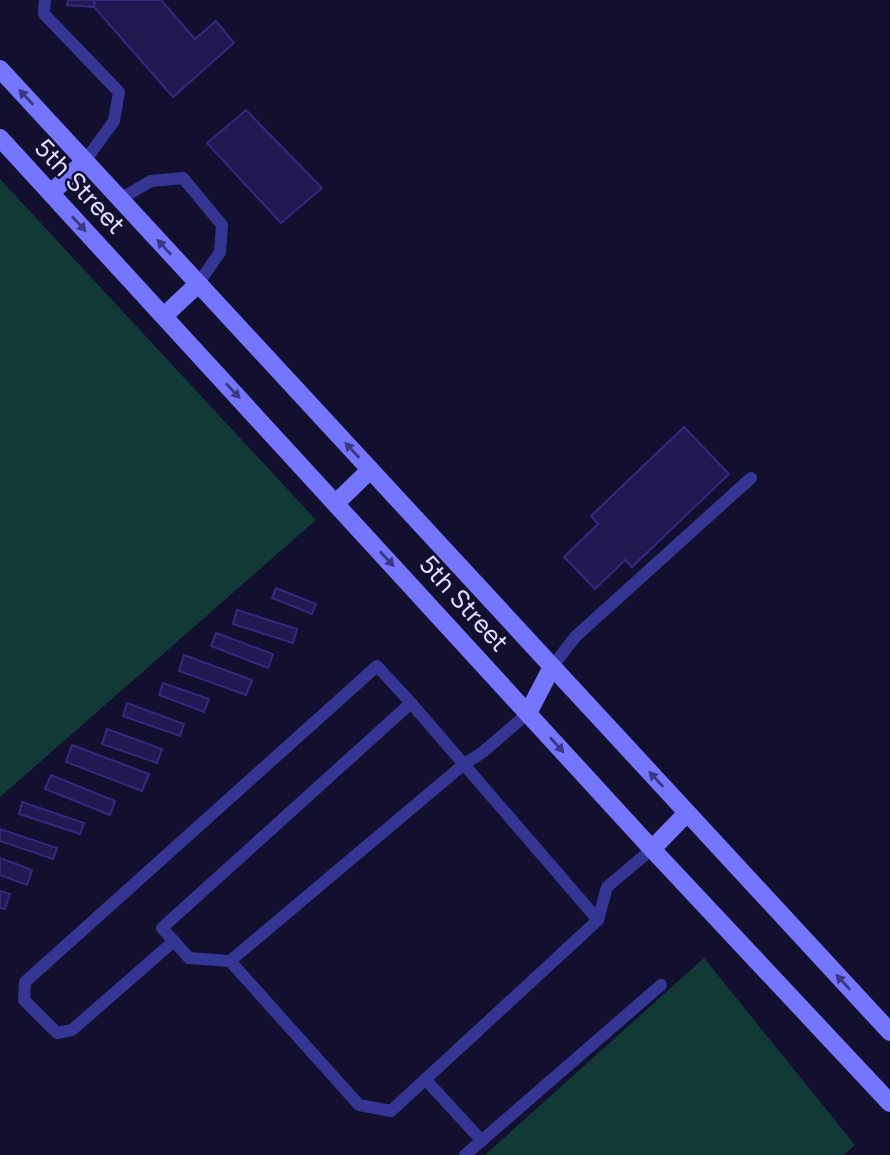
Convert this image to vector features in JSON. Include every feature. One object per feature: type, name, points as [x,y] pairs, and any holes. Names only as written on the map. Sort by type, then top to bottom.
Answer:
[{"type":"main road","name":"5th Street","points":[[0,69],[890,1032]]},
{"type":"main road","name":"5th Street","points":[[0,138],[652,849],[890,1103]]},
{"type":"main road","points":[[51,193],[85,161]]},
{"type":"main road","points":[[164,316],[198,284]]},
{"type":"main road","points":[[336,503],[370,470]]},
{"type":"main road","points":[[528,713],[552,667]]},
{"type":"main road","points":[[652,849],[687,813]]},
{"type":"lane","points":[[45,0],[44,14],[119,92],[114,121],[85,161]]},
{"type":"lane","points":[[120,199],[151,181],[183,178],[222,225],[220,252],[198,284]]},
{"type":"lane","points":[[552,667],[575,637],[751,478]]},
{"type":"lane","points":[[174,942],[72,1030],[57,1033],[24,1000],[25,982],[377,666],[598,920]]},
{"type":"lane","points":[[411,703],[162,928],[189,958],[230,961],[359,1105],[391,1111],[598,920],[607,887],[652,849]]},
{"type":"lane","points":[[230,961],[528,713]]},
{"type":"lane","points":[[465,1155],[661,985]]},
{"type":"lane","points":[[425,1079],[482,1141]]},
{"type":"green space","points":[[0,179],[316,520],[0,797]]},
{"type":"green space","points":[[704,958],[855,1145],[844,1155],[485,1155]]},
{"type":"building","points":[[68,0],[95,0],[94,7],[67,5]]},
{"type":"building","points":[[95,0],[161,0],[195,39],[216,21],[234,43],[173,97],[94,7]]},
{"type":"building","points":[[246,110],[322,188],[281,223],[207,143]]},
{"type":"building","points":[[684,427],[729,474],[632,567],[625,560],[595,589],[564,557],[598,524],[591,516]]},
{"type":"building","points":[[276,588],[316,604],[312,614],[272,598]]},
{"type":"building","points":[[237,610],[297,629],[293,643],[233,624]]},
{"type":"building","points":[[216,633],[273,654],[268,668],[211,646]]},
{"type":"building","points":[[184,655],[252,680],[246,695],[179,671]]},
{"type":"building","points":[[163,683],[209,699],[204,712],[159,695]]},
{"type":"building","points":[[127,703],[184,724],[180,736],[123,716]]},
{"type":"building","points":[[107,729],[162,749],[157,763],[102,744]]},
{"type":"building","points":[[72,745],[149,774],[142,791],[66,762]]},
{"type":"building","points":[[51,775],[115,801],[110,815],[45,789]]},
{"type":"building","points":[[22,802],[84,823],[80,834],[19,814]]},
{"type":"building","points":[[0,829],[57,848],[53,859],[0,841]]},
{"type":"building","points":[[0,858],[32,870],[27,885],[0,875]]},
{"type":"building","points":[[0,891],[10,894],[5,909],[0,908]]}]
